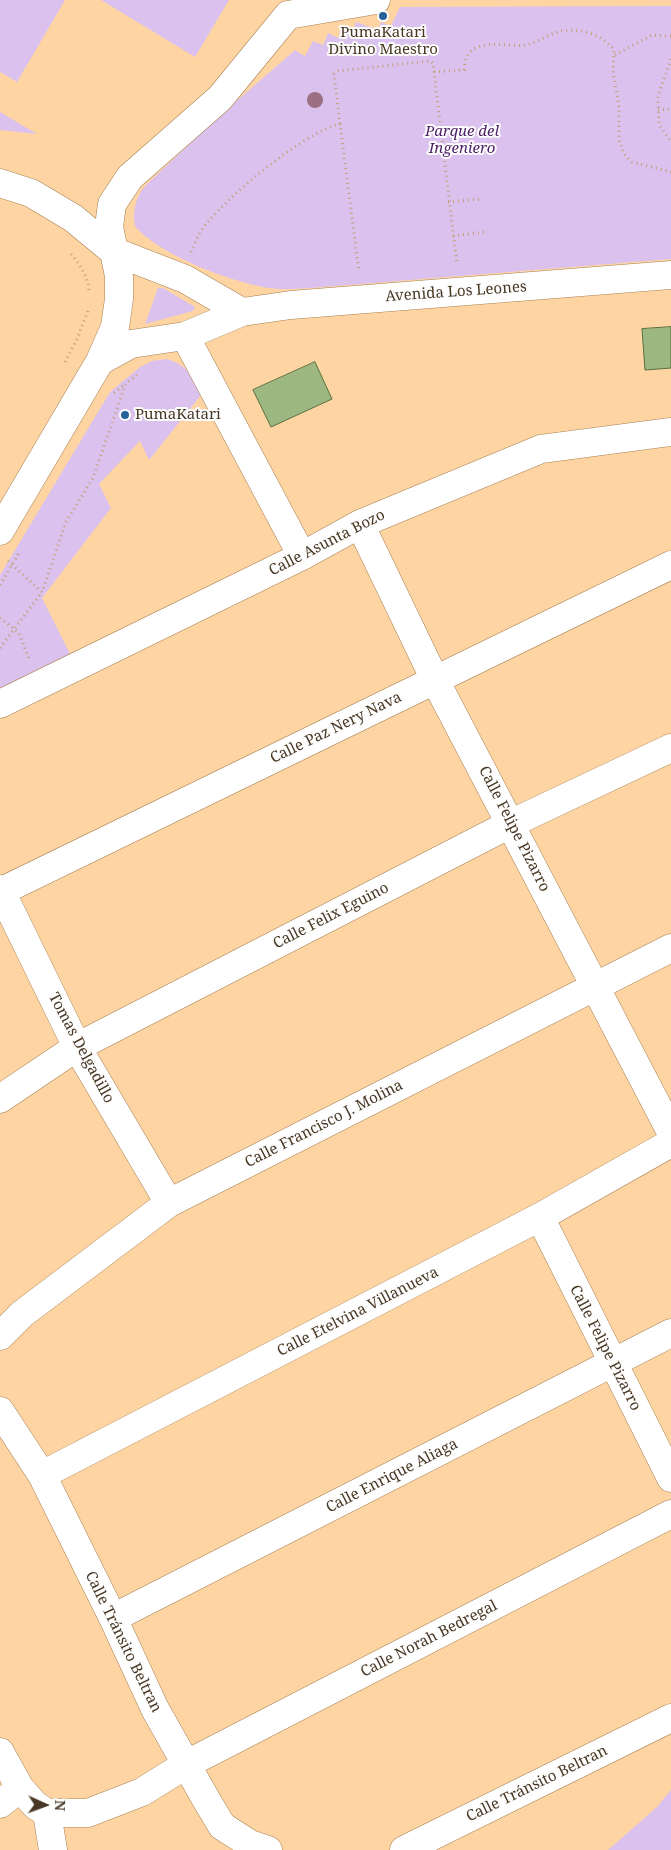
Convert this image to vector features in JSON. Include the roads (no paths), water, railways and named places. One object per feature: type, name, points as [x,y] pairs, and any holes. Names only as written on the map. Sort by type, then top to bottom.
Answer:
[{"type":"street","points":[[0,530],[100,360],[115,327],[119,300],[119,276],[109,228],[112,204],[122,188],[130,177],[220,98],[285,7],[376,0]]},
{"type":"street","points":[[0,183],[31,192],[73,218],[113,251],[185,279],[242,312]]},
{"type":"street","name":"Avenida Los Leones","points":[[100,360],[131,344],[184,336],[242,312],[291,305],[671,275]]},
{"type":"street","points":[[184,336],[302,556]]},
{"type":"street","name":"Calle Asunta Bozo","points":[[0,704],[302,556],[360,524],[541,449],[671,432]]},
{"type":"street","name":"Calle Felipe Pizarro","points":[[360,524],[435,680],[512,823],[594,986],[671,1132]]},
{"type":"street","name":"Calle Paz Nery Nava","points":[[0,891],[671,565]]},
{"type":"street","name":"Calle Felix Eguino","points":[[0,1099],[77,1047],[512,823],[671,748]]},
{"type":"street","name":"Tomas Delgadillo","points":[[0,891],[77,1047],[169,1203]]},
{"type":"street","name":"Calle Francisco J. Molina","points":[[0,1336],[22,1314],[169,1203],[671,948]]},
{"type":"street","name":"Calle Etelvina Villanueva","points":[[42,1475],[540,1217],[671,1143]]},
{"type":"street","name":"Calle Felipe Pizarro","points":[[540,1217],[671,1478]]},
{"type":"street","name":"Calle Enrique Aliaga","points":[[113,1618],[671,1334]]},
{"type":"street","name":"Calle Tránsito Beltran","points":[[0,1412],[42,1475],[113,1618],[155,1709],[222,1826],[250,1844],[268,1850]]},
{"type":"street","name":"Calle Norah Bedregal","points":[[47,1813],[88,1813],[142,1792],[187,1764],[671,1514]]},
{"type":"street","name":"Calle Tránsito Beltran","points":[[404,1850],[671,1718]]},
{"type":"street","points":[[0,1752],[10,1796],[34,1805],[47,1813],[53,1850]]},
{"type":"place","name":"PumaKatari Divino Maestro","points":[[383,16]]},
{"type":"place","name":"PumaKatari","points":[[125,415]]},
{"type":"park label","name":"Parque del Ingeniero","points":[[462,140]]}]
